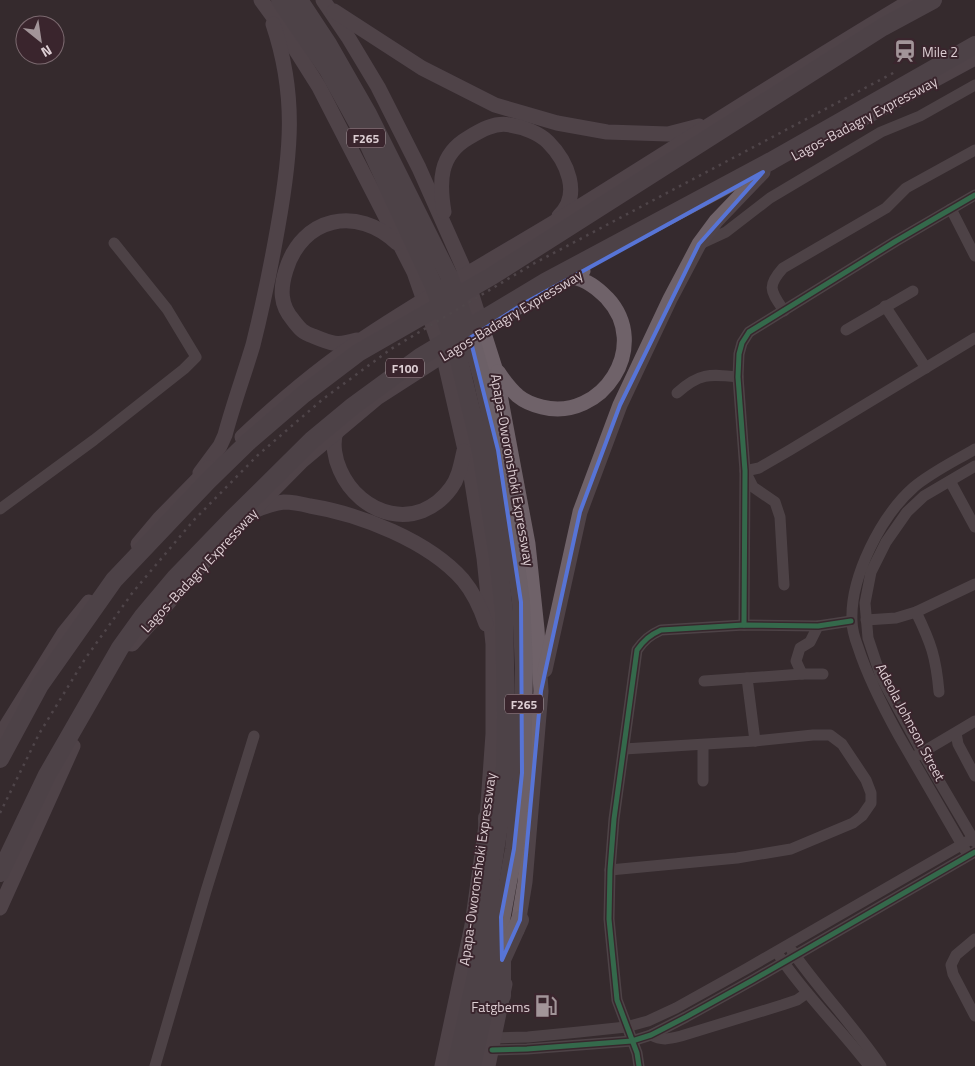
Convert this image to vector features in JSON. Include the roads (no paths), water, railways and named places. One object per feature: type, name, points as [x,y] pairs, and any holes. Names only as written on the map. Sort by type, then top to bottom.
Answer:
[{"type":"highway","name":"Apapa-Oworonshoki Expressway","points":[[280,0],[328,70],[365,136],[428,290],[465,347],[498,450],[522,602],[524,668],[522,773],[514,849],[501,917],[495,994],[472,1066]]},
{"type":"highway","name":"Apapa-Oworonshoki Expressway","points":[[299,0],[328,44],[456,272],[465,347],[498,557],[504,612],[505,767],[493,818],[476,976],[456,1066]]},
{"type":"highway","name":"F100","points":[[0,759],[40,685],[114,580],[214,475],[247,443],[304,394],[358,353],[492,276],[882,27],[934,0]]},
{"type":"highway","name":"Lagos-Badagry Expressway","points":[[0,873],[47,775],[120,648],[143,616],[175,578],[312,440],[353,406],[420,357],[546,282],[771,161],[975,46]]},
{"type":"highway","points":[[485,879],[493,818]]},
{"type":"highway","points":[[501,917],[502,960]]},
{"type":"highway","points":[[495,994],[502,960],[520,920]]},
{"type":"main road","name":"Apapa-Oworonshoki Expressway","points":[[261,0],[285,33],[319,87],[414,272],[428,290]]},
{"type":"main road","points":[[189,488],[211,459],[225,435],[252,346],[265,294],[285,187],[289,156],[290,124],[285,65],[273,23],[261,0]]},
{"type":"main road","points":[[0,736],[64,633],[159,519],[263,417],[310,378],[363,338],[912,0]]},
{"type":"main road","name":"Apapa-Oworonshoki Expressway","points":[[325,4],[348,36],[378,86],[420,168],[438,213],[448,231],[456,272]]},
{"type":"main road","points":[[325,4],[422,68],[494,105],[557,123],[607,132],[668,134],[721,118]]},
{"type":"main road","name":"Lagos-Badagry Expressway","points":[[0,908],[67,756],[133,642],[218,546],[302,461],[377,398],[523,304],[975,58]]},
{"type":"main road","points":[[448,231],[440,192],[442,172],[448,159],[457,144],[485,127],[509,124],[532,131],[548,142],[568,170],[571,194],[565,211],[552,223]]},
{"type":"main road","points":[[541,691],[580,512],[620,405],[670,299],[699,244],[716,221],[763,172]]},
{"type":"main road","points":[[363,338],[342,344],[332,344],[303,332],[287,313],[281,294],[290,256],[305,236],[320,227],[339,221],[360,221],[375,227],[402,248]]},
{"type":"main road","points":[[495,368],[507,385],[519,397],[536,406],[552,410],[566,409],[584,403],[601,392],[616,376],[622,359],[625,338],[621,320],[612,304],[600,291],[586,281],[572,277]]},
{"type":"main road","name":"Apapa-Oworonshoki Expressway","points":[[465,347],[495,368],[528,544],[541,691],[530,834],[520,920],[495,994],[493,1044],[488,1066]]},
{"type":"main road","name":"Apapa-Oworonshoki Expressway","points":[[465,347],[465,448],[484,558],[493,644],[493,818]]},
{"type":"main road","points":[[336,432],[334,446],[336,462],[344,481],[354,494],[366,504],[378,510],[394,514],[410,514],[426,508],[441,499],[452,487],[459,473],[465,448]]},
{"type":"main road","points":[[253,511],[284,502],[328,509],[364,521],[420,545],[444,562],[464,581],[477,603],[493,644]]},
{"type":"main road","name":"Apapa-Oworonshoki Expressway","points":[[442,1066],[485,879]]},
{"type":"street","points":[[699,244],[726,232],[770,198],[881,132],[920,116],[975,85]]},
{"type":"street","points":[[784,311],[771,288],[773,280],[783,268],[886,208],[906,188],[975,150]]},
{"type":"street","points":[[744,625],[744,471],[738,377],[739,354],[742,343],[749,332],[896,241],[975,195]]},
{"type":"street","points":[[951,209],[975,256]]},
{"type":"street","points":[[0,510],[94,440],[184,369],[196,357],[167,308],[114,243]]},
{"type":"street","points":[[846,330],[913,290]]},
{"type":"street","points":[[885,306],[926,368]]},
{"type":"street","points":[[744,471],[759,468],[975,338]]},
{"type":"street","points":[[677,393],[696,378],[722,375],[738,377]]},
{"type":"street","name":"Adeola Johnson Street","points":[[972,854],[962,845],[871,682],[860,653],[852,621],[860,568],[875,538],[897,505],[915,487],[942,468],[975,449]]},
{"type":"street","name":"Adeola Johnson Street","points":[[974,839],[922,752],[881,677],[868,638],[866,603],[871,572],[886,542],[907,512],[924,496],[975,466]]},
{"type":"street","points":[[744,471],[753,487],[775,502],[780,517],[784,585]]},
{"type":"street","points":[[950,481],[975,527]]},
{"type":"street","points":[[866,620],[896,618],[916,612],[975,584]]},
{"type":"street","points":[[916,612],[934,653],[939,692]]},
{"type":"street","points":[[639,1066],[637,1053],[617,1000],[609,919],[614,819],[637,650],[650,635],[661,630],[744,625],[818,626],[852,621]]},
{"type":"street","points":[[802,674],[796,660],[800,648],[810,642],[818,626]]},
{"type":"street","points":[[704,681],[823,674]]},
{"type":"street","points":[[747,678],[755,741]]},
{"type":"street","points":[[912,758],[975,721]]},
{"type":"street","points":[[956,733],[958,744],[975,776]]},
{"type":"street","points":[[610,870],[737,858],[791,849],[853,823],[862,816],[870,803],[871,793],[866,780],[842,744],[830,735],[624,749]]},
{"type":"street","points":[[155,1066],[254,736]]},
{"type":"street","points":[[703,745],[703,781]]},
{"type":"street","points":[[493,1044],[528,1037],[626,1027],[648,1021],[676,1008],[974,839]]},
{"type":"street","points":[[493,1044],[527,1049],[632,1041],[651,1035],[795,956],[972,854]]},
{"type":"street","points":[[975,939],[956,955],[951,965],[953,974],[975,1016]]},
{"type":"street","points":[[787,945],[827,998],[870,1049],[881,1066]]},
{"type":"street","points":[[776,951],[807,993],[870,1066]]},
{"type":"street","points":[[651,1035],[658,1039],[667,1040],[782,1005],[796,1000],[807,993]]},
{"type":"railway","points":[[0,813],[39,734],[85,659],[133,592],[194,520],[258,455],[323,399],[391,349],[533,264],[897,71]]},
{"type":"place","name":"Mile 2","points":[[905,51]]},
{"type":"place","name":"Fatgbems","points":[[546,1006]]}]
